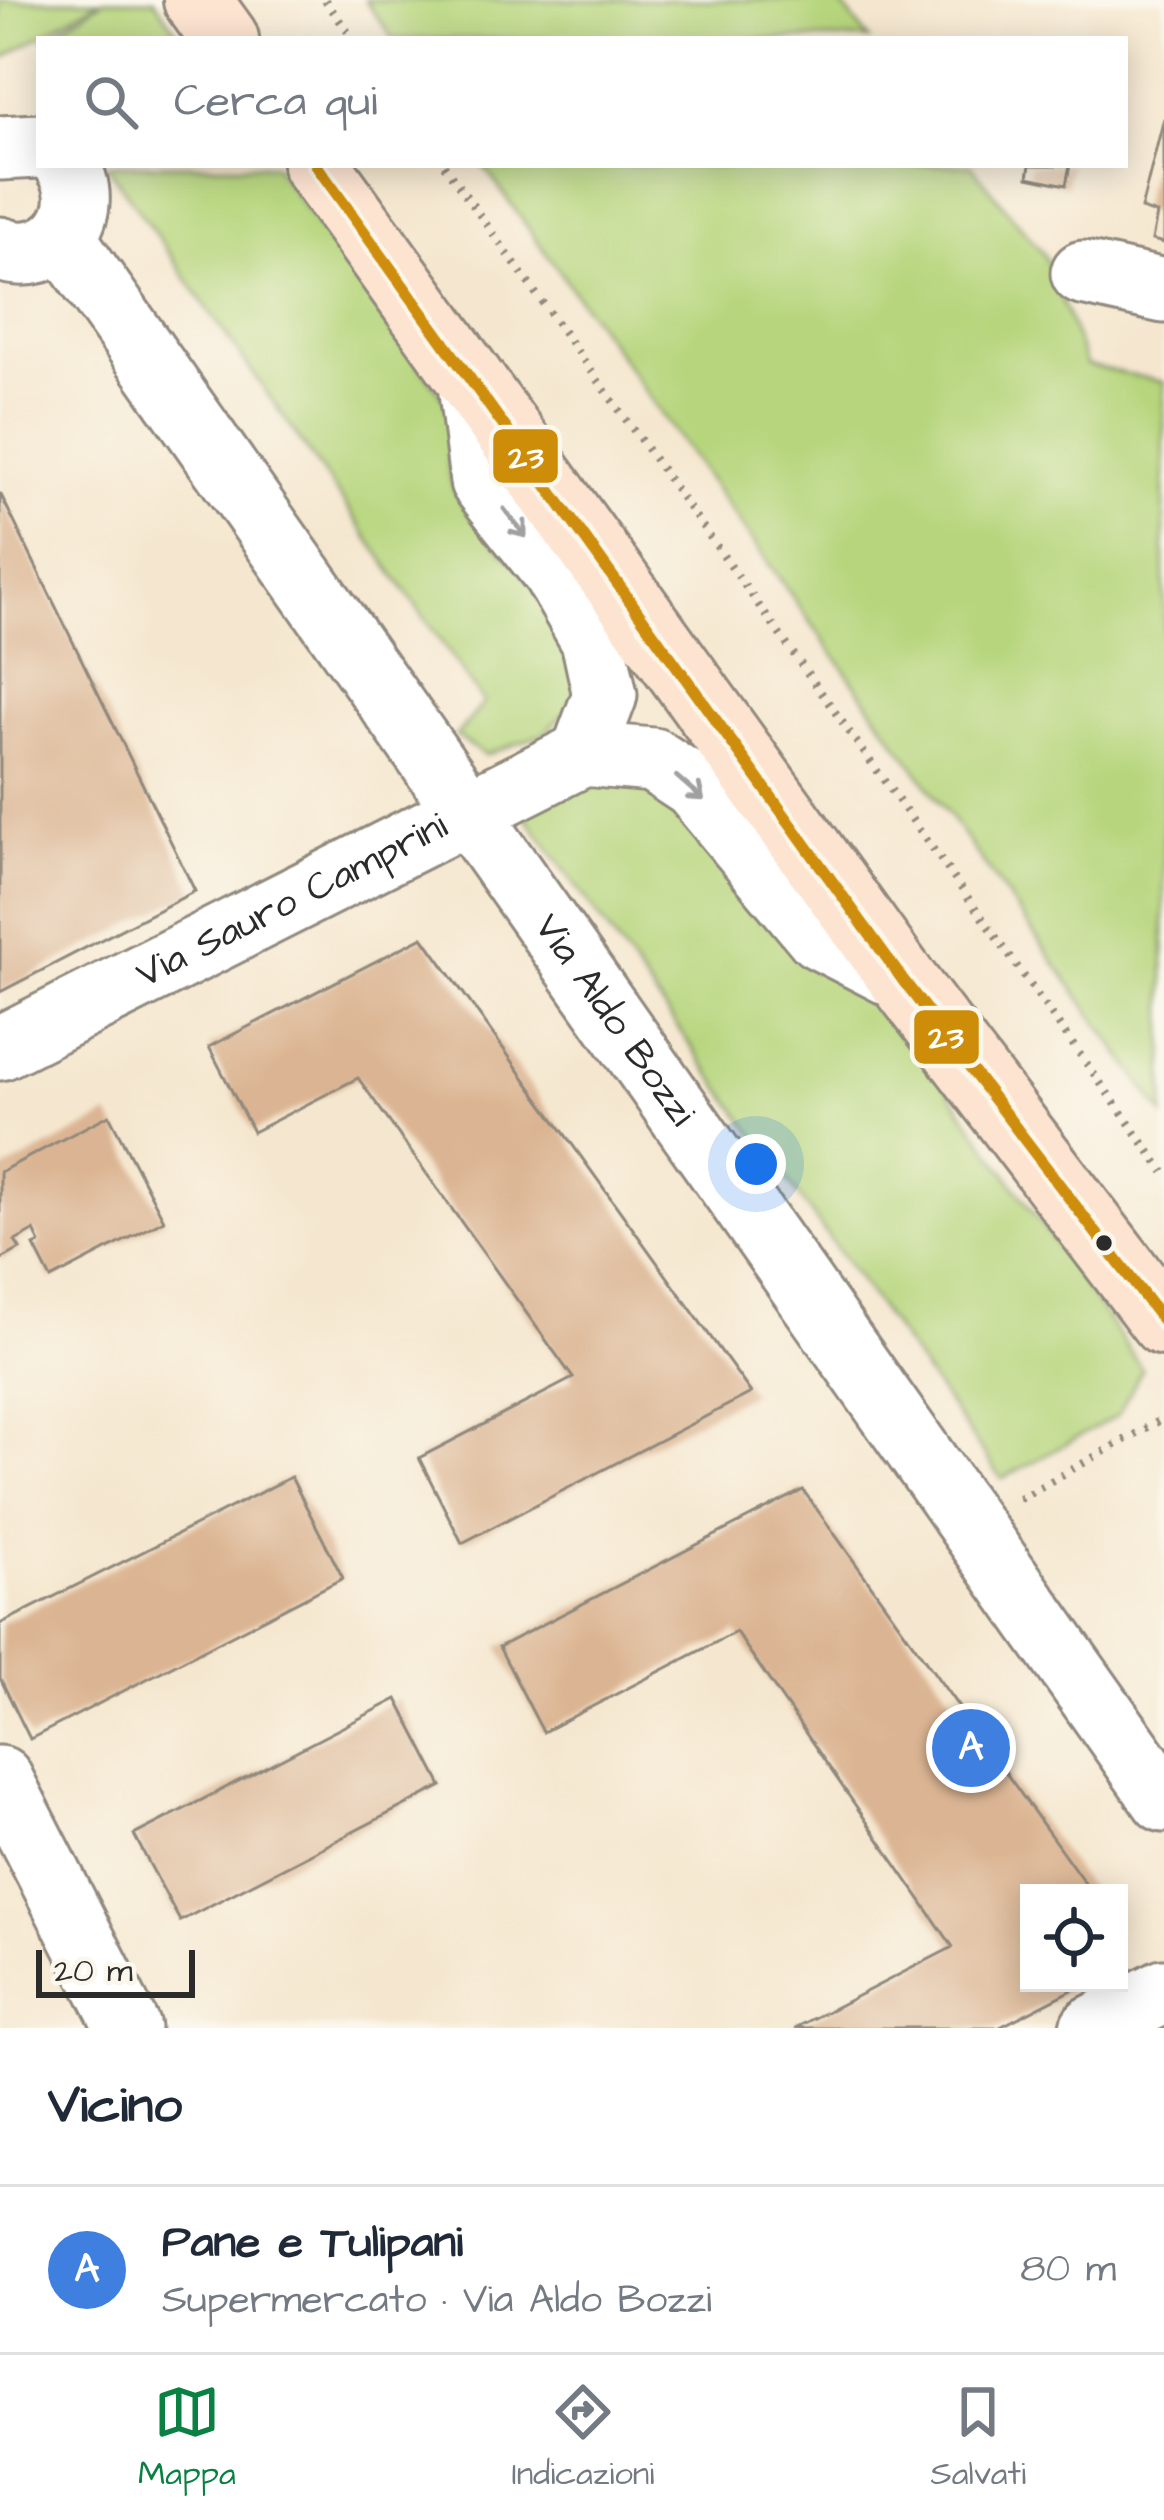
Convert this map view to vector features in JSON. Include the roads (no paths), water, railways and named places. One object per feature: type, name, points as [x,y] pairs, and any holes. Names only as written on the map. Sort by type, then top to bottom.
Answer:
[{"type":"main road","points":[[197,0],[223,36]]},
{"type":"main road","points":[[318,168],[903,980],[1164,1322]]},
{"type":"street","points":[[0,148],[36,146]]},
{"type":"street","points":[[0,249],[30,254],[63,238],[79,206],[78,187],[68,168]]},
{"type":"street","name":"Via Aldo Bozzi","points":[[63,238],[1164,1800]]},
{"type":"street","points":[[1083,273],[1164,291]]},
{"type":"street","points":[[469,376],[482,482],[554,572],[593,640],[605,695],[583,754],[652,760],[694,787],[819,938],[903,980]]},
{"type":"street","name":"Via Sauro Camprini","points":[[0,1048],[473,814],[583,754]]},
{"type":"street","points":[[0,1778],[128,2028]]},
{"type":"street","points":[[1091,2028],[1164,1991]]},
{"type":"place","name":"Pane e Tulipani","points":[[971,1748]]}]
